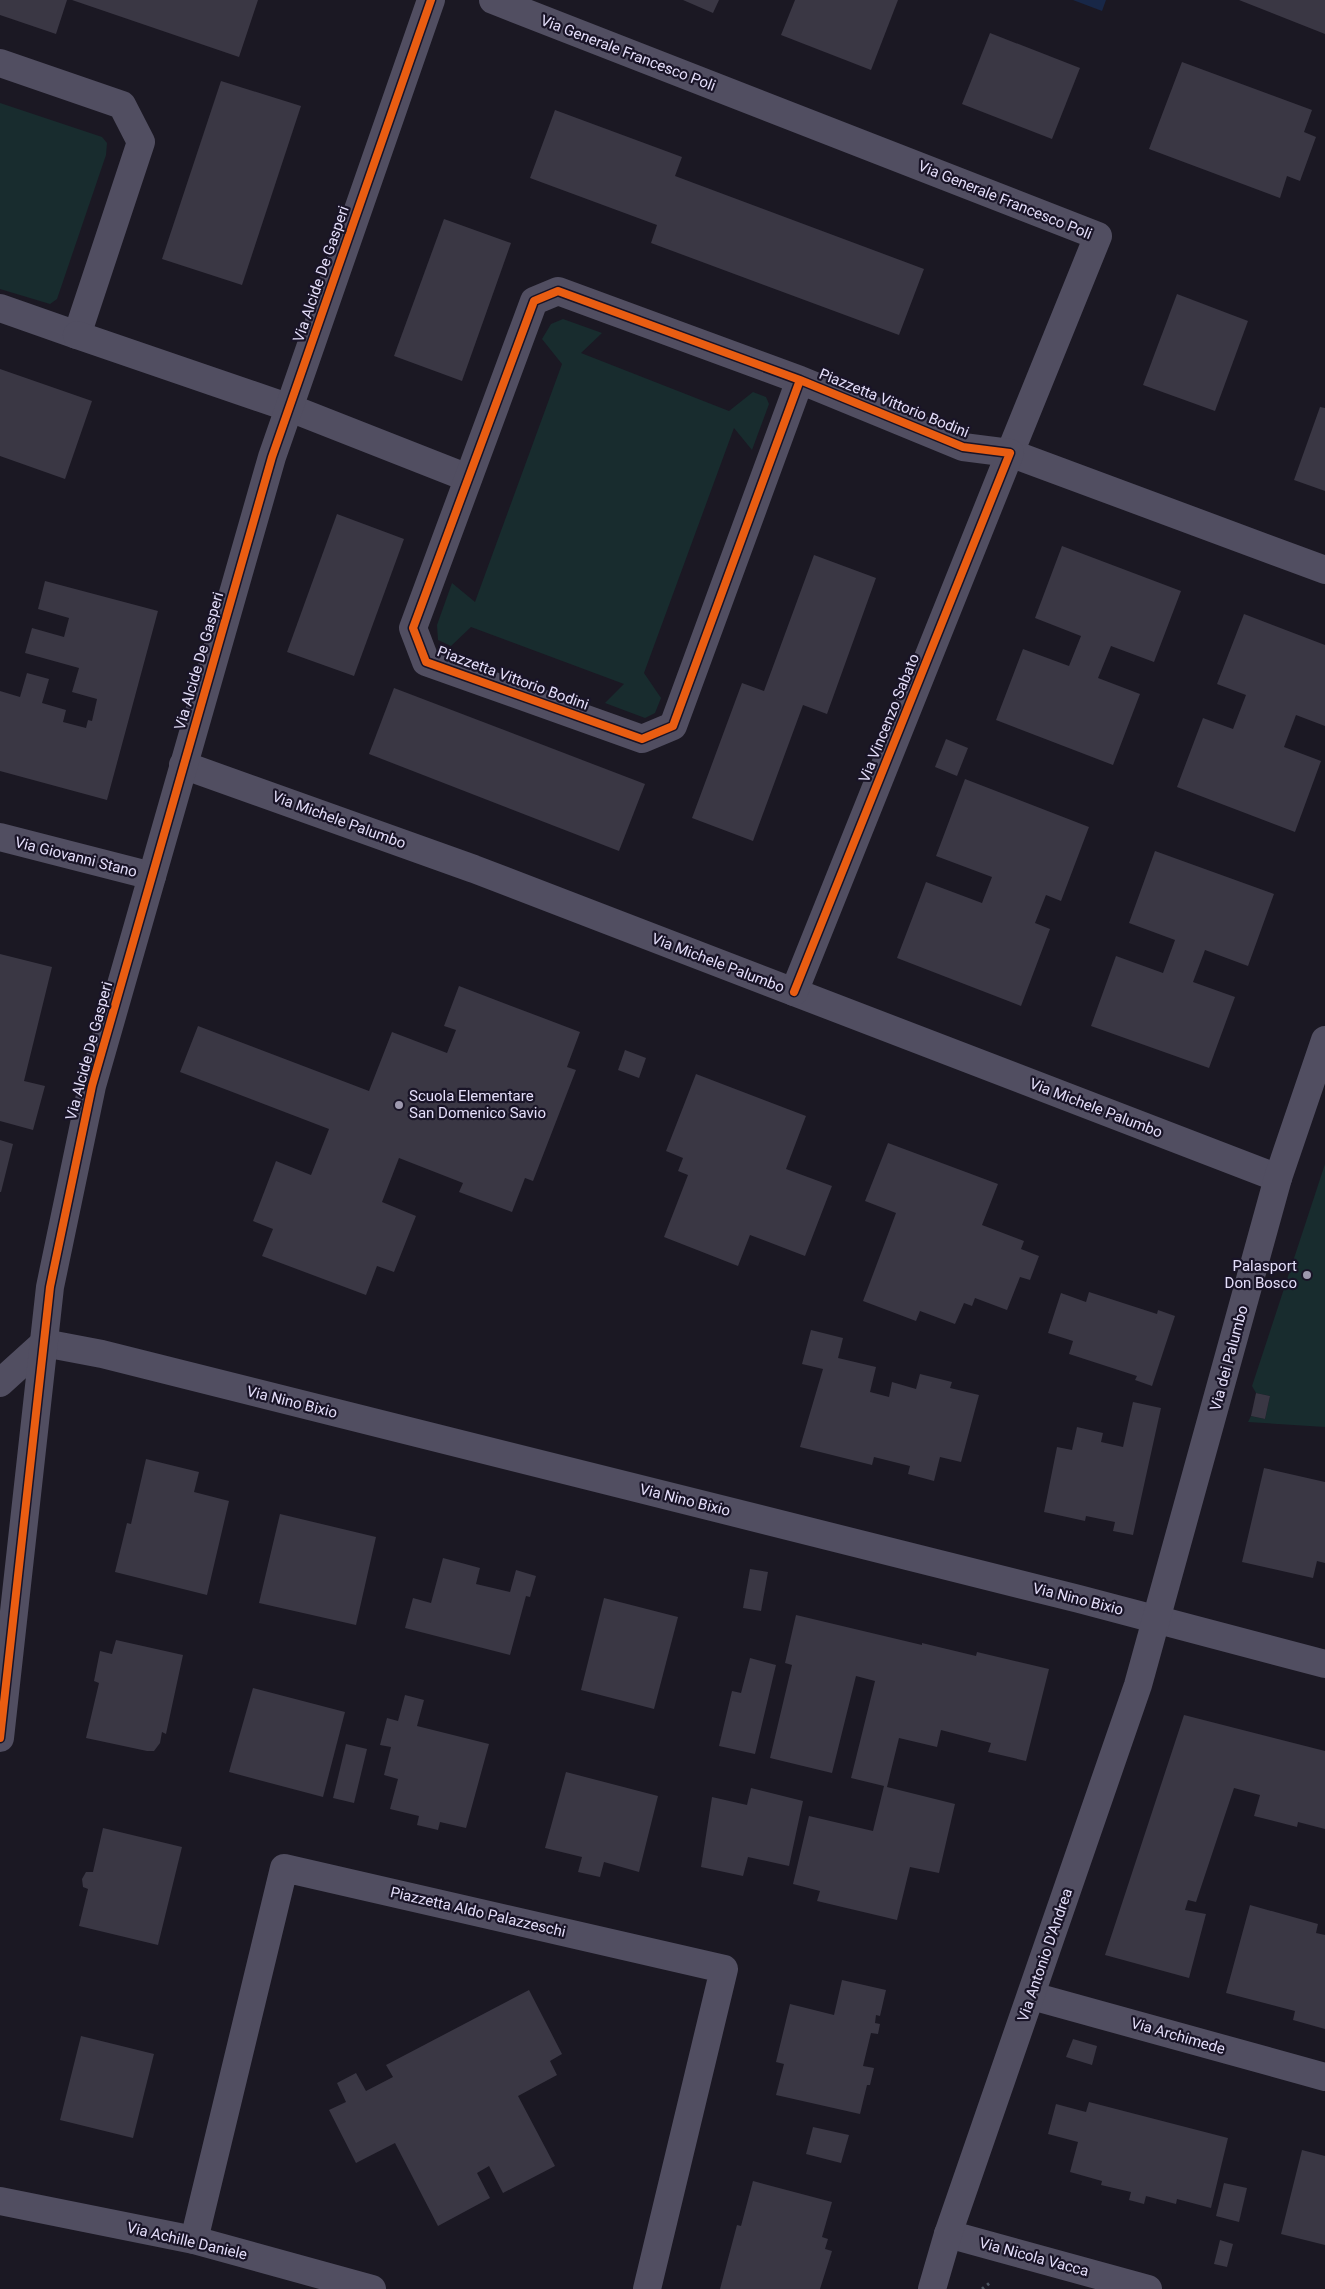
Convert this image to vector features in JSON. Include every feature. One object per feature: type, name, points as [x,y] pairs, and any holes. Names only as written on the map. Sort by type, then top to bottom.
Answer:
[{"type":"street","name":"Via Alcide De Gasperi","points":[[0,1738],[50,1287],[92,1086],[272,457],[431,0]]},
{"type":"street","name":"Via Generale Francesco Poli","points":[[493,0],[1098,236],[1010,453]]},
{"type":"street","points":[[0,63],[122,105],[141,142],[76,335]]},
{"type":"street","name":"Piazzetta Vittorio Bodini","points":[[800,380],[673,726],[642,739],[426,662],[413,628],[534,302],[558,292],[800,380],[963,447],[1010,453]]},
{"type":"street","points":[[0,308],[290,408],[468,478]]},
{"type":"street","points":[[1010,453],[1325,570]]},
{"type":"street","name":"Via Vincenzo Sabato","points":[[794,992],[1010,453]]},
{"type":"street","name":"Via Michele Palumbo","points":[[184,765],[474,869],[1278,1178]]},
{"type":"street","name":"Via Giovanni Stano","points":[[0,837],[152,876]]},
{"type":"street","name":"Via dei Palumbo","points":[[1156,1620],[1278,1178],[1325,1040]]},
{"type":"street","points":[[0,1383],[44,1343]]},
{"type":"street","name":"Via Nino Bixio","points":[[44,1343],[102,1354],[1325,1664]]},
{"type":"street","name":"Via Antonio D'Andrea","points":[[932,2289],[948,2234],[1032,1996],[1138,1685],[1156,1620]]},
{"type":"street","name":"Piazzetta Aldo Palazzeschi","points":[[194,2240],[284,1868],[724,1969],[647,2289]]},
{"type":"street","name":"Via Archimede","points":[[1032,1996],[1325,2077]]},
{"type":"street","name":"Via Achille Daniele","points":[[0,2201],[194,2240],[372,2289]]},
{"type":"street","name":"Via Nicola Vacca","points":[[948,2234],[1148,2289]]},
{"type":"green space","points":[[0,103],[102,137],[107,143],[106,155],[57,299],[50,304],[0,289]]},
{"type":"green space","points":[[563,319],[602,333],[581,353],[729,411],[753,392],[766,397],[769,404],[752,450],[734,428],[644,673],[661,698],[655,713],[645,718],[605,703],[624,684],[471,627],[451,646],[438,640],[437,625],[452,583],[475,602],[562,364],[542,339],[551,324]]},
{"type":"green space","name":"Palasport Don Bosco","points":[[1325,1164],[1325,1427],[1248,1422],[1251,1416],[1265,1419],[1270,1396],[1256,1393],[1252,1386]]},
{"type":"water","points":[[1073,0],[1106,0],[1102,11]]},
{"type":"building","points":[[0,0],[67,0],[56,34],[0,15]]},
{"type":"building","points":[[72,0],[258,0],[239,57]]},
{"type":"building","points":[[683,0],[719,0],[713,13]]},
{"type":"building","points":[[795,0],[898,0],[871,70],[781,35]]},
{"type":"building","points":[[1239,0],[1325,0],[1325,34]]},
{"type":"building","points":[[990,33],[1080,68],[1052,139],[962,104]]},
{"type":"building","points":[[1182,62],[1312,110],[1304,132],[1316,137],[1300,181],[1287,176],[1280,198],[1149,149]]},
{"type":"building","points":[[221,81],[301,106],[242,285],[162,259]]},
{"type":"building","points":[[555,110],[682,157],[675,176],[924,269],[899,335],[651,243],[657,225],[530,178]]},
{"type":"building","points":[[444,219],[511,243],[462,381],[394,356]]},
{"type":"building","points":[[1177,294],[1248,321],[1215,411],[1143,385]]},
{"type":"building","points":[[0,369],[92,401],[65,479],[0,456]]},
{"type":"building","points":[[1320,407],[1325,408],[1325,491],[1294,480]]},
{"type":"building","points":[[337,514],[404,539],[354,676],[287,652]]},
{"type":"building","points":[[1062,546],[1181,591],[1154,662],[1111,646],[1098,678],[1140,694],[1113,765],[996,720],[1023,649],[1069,666],[1081,636],[1035,618]]},
{"type":"building","points":[[814,555],[876,578],[827,714],[803,705],[753,841],[692,818],[742,683],[764,691]]},
{"type":"building","points":[[45,581],[158,611],[107,800],[0,771],[0,691],[20,697],[27,673],[49,679],[42,703],[66,710],[63,722],[86,728],[88,720],[92,721],[97,699],[72,692],[79,668],[25,653],[32,628],[64,637],[69,618],[38,609]]},
{"type":"building","points":[[1244,614],[1325,645],[1325,726],[1296,715],[1284,747],[1321,761],[1295,832],[1177,787],[1203,718],[1233,729],[1246,695],[1217,684]]},
{"type":"building","points":[[394,688],[645,784],[619,851],[369,754]]},
{"type":"building","points":[[946,739],[968,748],[957,776],[935,767]]},
{"type":"building","points":[[965,779],[1089,827],[1061,901],[1046,895],[1035,923],[1050,929],[1021,1006],[897,958],[926,882],[982,903],[992,877],[936,856]]},
{"type":"building","points":[[1155,851],[1274,894],[1248,966],[1205,950],[1193,982],[1235,997],[1209,1068],[1091,1026],[1116,956],[1163,973],[1175,940],[1129,923]]},
{"type":"building","points":[[0,954],[52,967],[24,1081],[45,1086],[33,1130],[0,1121]]},
{"type":"building","points":[[459,986],[580,1032],[567,1067],[576,1070],[533,1181],[525,1178],[512,1212],[459,1192],[463,1183],[399,1158],[382,1202],[416,1216],[394,1272],[377,1266],[366,1295],[262,1256],[273,1229],[253,1221],[276,1161],[311,1175],[329,1129],[180,1072],[198,1026],[369,1091],[392,1032],[447,1053],[456,1030],[444,1026]]},
{"type":"building","points":[[625,1050],[646,1058],[639,1078],[618,1070]]},
{"type":"building","points":[[696,1074],[806,1116],[786,1169],[832,1186],[805,1256],[750,1235],[738,1266],[664,1237],[688,1175],[678,1171],[683,1158],[666,1151]]},
{"type":"building","points":[[0,1140],[13,1144],[1,1192],[0,1192]]},
{"type":"building","points":[[888,1143],[998,1184],[982,1225],[1024,1241],[1021,1249],[1039,1256],[1030,1280],[1020,1277],[1007,1310],[975,1298],[972,1306],[964,1303],[955,1324],[920,1311],[916,1321],[863,1301],[896,1213],[865,1201]]},
{"type":"building","points":[[1089,1292],[1157,1314],[1158,1310],[1175,1316],[1152,1386],[1135,1380],[1137,1376],[1069,1354],[1073,1341],[1048,1333],[1061,1293],[1086,1302]]},
{"type":"building","points":[[811,1330],[843,1338],[838,1358],[876,1367],[870,1392],[889,1397],[892,1382],[916,1389],[920,1374],[952,1382],[950,1388],[979,1395],[961,1462],[940,1457],[934,1481],[908,1474],[910,1466],[874,1457],[872,1465],[800,1447],[823,1369],[802,1364]]},
{"type":"building","points":[[1256,1393],[1270,1396],[1265,1419],[1251,1416]]},
{"type":"building","points":[[1133,1402],[1161,1408],[1133,1535],[1113,1531],[1115,1522],[1086,1516],[1085,1521],[1044,1512],[1057,1447],[1072,1450],[1077,1427],[1103,1433],[1101,1442],[1123,1447]]},
{"type":"building","points":[[146,1459],[199,1472],[194,1492],[229,1501],[207,1595],[115,1572],[127,1523],[131,1524]]},
{"type":"building","points":[[1264,1468],[1325,1482],[1325,1563],[1317,1561],[1313,1578],[1242,1562]]},
{"type":"building","points":[[280,1514],[376,1537],[356,1625],[259,1603]]},
{"type":"building","points":[[443,1558],[480,1568],[476,1584],[510,1592],[516,1570],[536,1576],[530,1597],[526,1596],[510,1655],[405,1628],[413,1598],[431,1603]]},
{"type":"building","points":[[750,1569],[768,1572],[761,1611],[743,1608]]},
{"type":"building","points":[[604,1598],[678,1617],[654,1709],[581,1690]]},
{"type":"building","points":[[796,1615],[922,1645],[922,1643],[976,1656],[977,1652],[1049,1669],[1026,1761],[988,1752],[991,1743],[941,1730],[937,1747],[899,1738],[887,1787],[955,1804],[939,1873],[910,1867],[897,1920],[817,1901],[820,1891],[793,1884],[809,1816],[873,1831],[884,1786],[851,1778],[875,1681],[856,1676],[832,1773],[770,1758],[792,1665],[785,1663]]},
{"type":"building","points":[[116,1640],[183,1655],[166,1734],[162,1732],[160,1743],[154,1751],[86,1738],[99,1683],[94,1681],[100,1651],[112,1654]]},
{"type":"building","points":[[750,1658],[776,1665],[755,1754],[719,1746],[732,1691],[741,1693]]},
{"type":"building","points":[[253,1688],[345,1712],[323,1797],[229,1772]]},
{"type":"building","points":[[405,1695],[424,1700],[417,1726],[489,1744],[466,1828],[440,1822],[438,1830],[417,1825],[419,1816],[390,1809],[398,1779],[384,1775],[391,1747],[380,1745],[387,1718],[398,1721]]},
{"type":"building","points":[[1184,1715],[1325,1751],[1325,1829],[1298,1822],[1297,1827],[1254,1816],[1260,1795],[1234,1788],[1196,1902],[1188,1900],[1185,1910],[1206,1914],[1189,1978],[1105,1955]]},
{"type":"building","points":[[346,1744],[367,1749],[354,1803],[333,1798]]},
{"type":"building","points":[[566,1772],[658,1796],[639,1872],[604,1862],[600,1877],[578,1872],[582,1857],[545,1848]]},
{"type":"building","points":[[751,1788],[803,1801],[789,1866],[748,1857],[743,1876],[701,1867],[712,1797],[747,1805]]},
{"type":"building","points":[[103,1828],[182,1847],[158,1945],[79,1926],[88,1889],[83,1887],[82,1879],[86,1872],[93,1872]]},
{"type":"building","points":[[1250,1905],[1318,1924],[1316,1933],[1325,1935],[1325,2029],[1293,2020],[1295,2011],[1226,1993]]},
{"type":"building","points":[[842,1980],[886,1990],[880,2016],[876,2015],[875,2023],[880,2024],[878,2034],[871,2033],[863,2066],[874,2068],[870,2085],[867,2085],[860,2114],[776,2095],[784,2064],[776,2062],[790,2004],[834,2015]]},
{"type":"building","points":[[529,1990],[562,2054],[550,2061],[557,2075],[518,2096],[555,2166],[503,2193],[489,2166],[477,2173],[490,2198],[438,2226],[395,2143],[356,2163],[329,2110],[346,2102],[337,2083],[356,2073],[366,2091],[393,2077],[386,2065]]},
{"type":"building","points":[[81,2036],[154,2054],[133,2138],[60,2120]]},
{"type":"building","points":[[1073,2039],[1097,2046],[1092,2065],[1066,2057]]},
{"type":"building","points":[[1089,2102],[1228,2138],[1211,2208],[1177,2199],[1176,2204],[1146,2196],[1144,2204],[1129,2200],[1131,2192],[1101,2185],[1102,2181],[1070,2172],[1078,2142],[1048,2134],[1056,2104],[1086,2112]]},
{"type":"building","points":[[813,2127],[849,2135],[841,2163],[806,2154]]},
{"type":"building","points":[[1302,2150],[1325,2156],[1325,2245],[1281,2234]]},
{"type":"building","points":[[753,2181],[832,2202],[822,2237],[828,2239],[825,2249],[832,2251],[820,2289],[720,2289],[737,2225],[741,2226]]},
{"type":"building","points":[[1224,2183],[1247,2188],[1239,2222],[1216,2216]]},
{"type":"building","points":[[1220,2240],[1233,2244],[1227,2267],[1214,2264]]},
{"type":"cycle path","points":[[0,1738],[50,1287],[92,1086],[272,457],[431,0]]},
{"type":"cycle path","points":[[794,992],[1010,453],[963,447],[800,380],[558,291],[534,301],[413,628],[426,662],[642,739],[673,726],[800,380]]},
{"type":"place","name":"Scuola Elementare San Domenico Savio","points":[[399,1105]]},
{"type":"place","name":"Palasport Don Bosco","points":[[1307,1275]]}]
